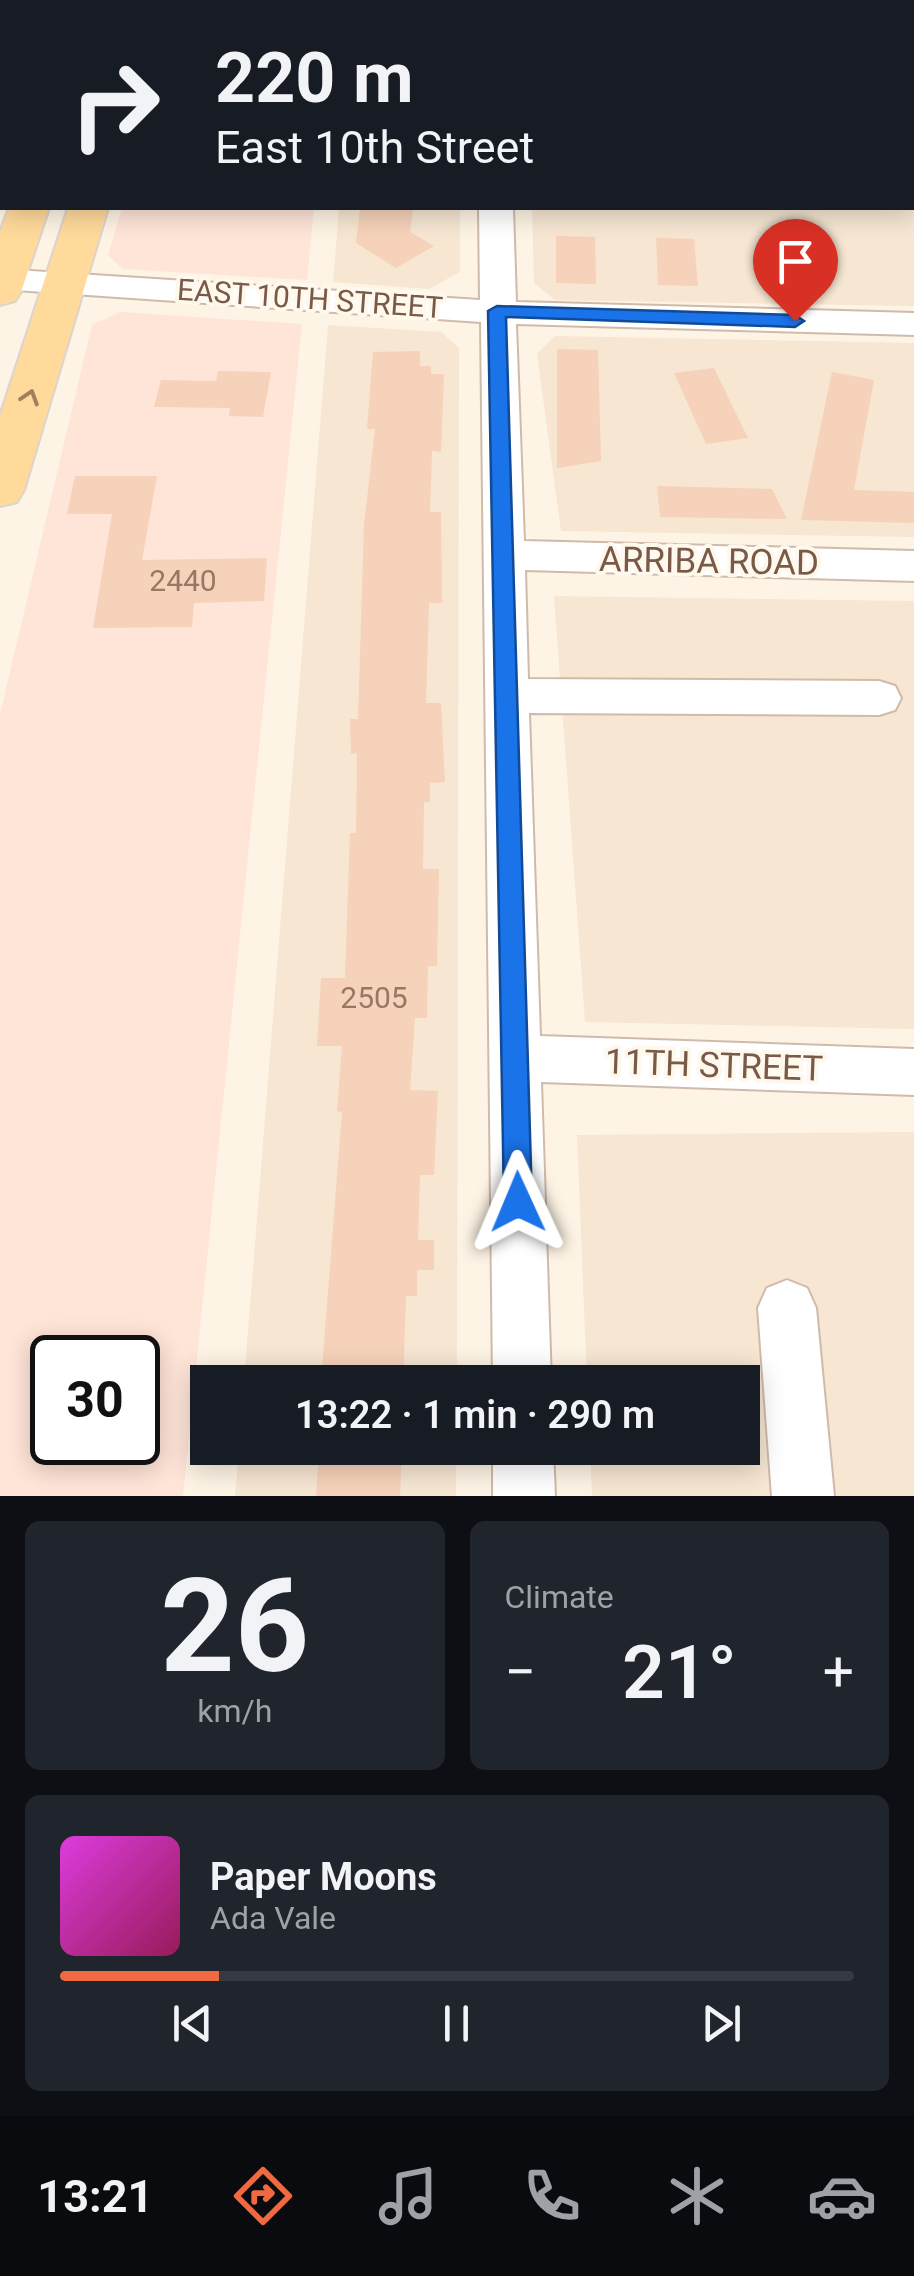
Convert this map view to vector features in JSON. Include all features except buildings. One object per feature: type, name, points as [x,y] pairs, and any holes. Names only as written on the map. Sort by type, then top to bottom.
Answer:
[{"type":"main road","points":[[2,283],[28,210]]},
{"type":"main road","points":[[0,490],[87,210]]},
{"type":"street","points":[[496,210],[522,1365]]},
{"type":"street","name":"EAST 10TH STREET","points":[[2,283],[67,283],[497,311],[914,324]]},
{"type":"street","name":"ARRIBA ROAD","points":[[504,555],[914,566]]},
{"type":"street","points":[[507,696],[879,698]]},
{"type":"street","name":"11TH STREET","points":[[515,1058],[914,1072]]},
{"type":"street","points":[[788,1308],[803,1496]]},
{"type":"street","points":[[523,1465],[524,1496]]},
{"type":"shaded area","points":[[121,210],[314,210],[307,280],[123,269],[108,255]]},
{"type":"shaded area","points":[[339,210],[460,210],[460,272],[429,289],[333,282]]},
{"type":"shaded area","points":[[532,210],[914,210],[914,306],[555,300],[534,283]]},
{"type":"shaded area","points":[[120,312],[302,324],[196,1365],[190,1365],[190,1427],[183,1496],[0,1496],[0,714],[92,325]]},
{"type":"shaded area","points":[[328,325],[441,332],[459,348],[457,1365],[245,1365]]},
{"type":"shaded area","points":[[555,336],[914,343],[914,537],[561,531],[537,354]]},
{"type":"shaded area","points":[[554,596],[914,601],[914,1029],[585,1022]]},
{"type":"shaded area","points":[[914,1132],[914,1496],[592,1496],[591,1465],[760,1465],[760,1365],[586,1365],[577,1135]]},
{"type":"shaded area","points":[[238,1465],[456,1465],[456,1496],[235,1496]]},
{"type":"route","points":[[518,1202],[497,311],[556,316],[795,321]]}]
